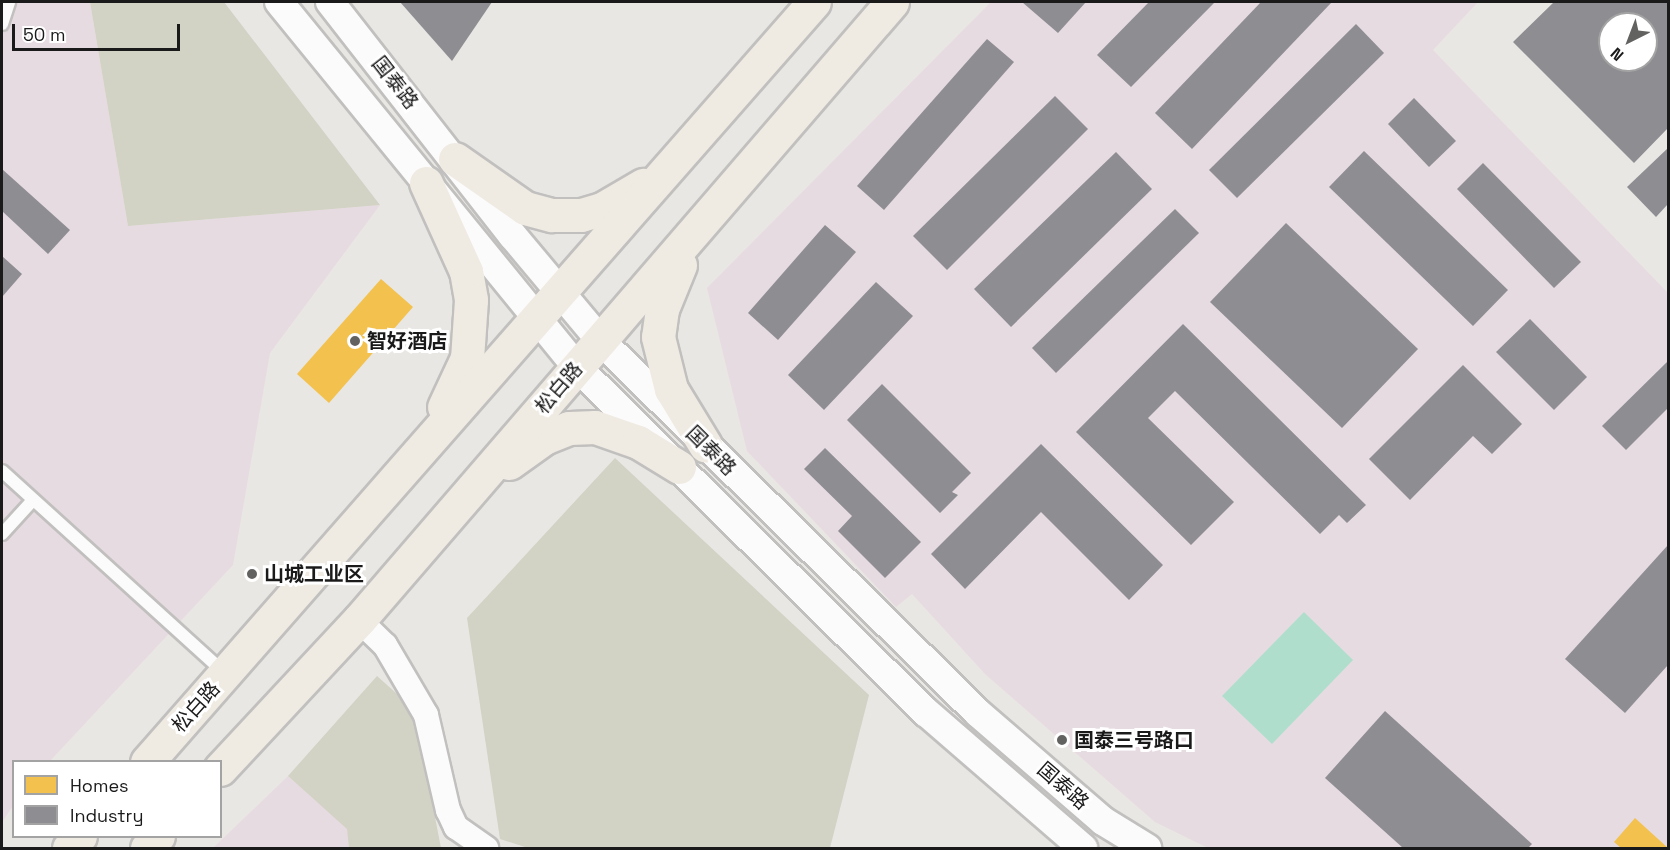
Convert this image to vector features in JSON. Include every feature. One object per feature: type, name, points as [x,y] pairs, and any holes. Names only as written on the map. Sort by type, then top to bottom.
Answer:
[{"type":"main road","name":"松白路","points":[[149,760],[678,160],[814,2]]},
{"type":"main road","name":"松白路","points":[[222,767],[358,620],[577,366],[701,227],[892,2]]},
{"type":"main road","points":[[455,159],[525,207],[552,215],[581,215],[602,209],[678,160]]},
{"type":"main road","points":[[412,461],[454,391],[467,358],[472,323],[466,272],[426,183]]},
{"type":"main road","points":[[701,227],[671,280],[658,337],[671,389],[705,445]]},
{"type":"main road","points":[[443,522],[526,449],[569,429],[595,427],[618,432],[679,467]]},
{"type":"street","name":"国泰路","points":[[279,2],[536,320],[577,366],[926,712],[1072,846]]},
{"type":"street","name":"国泰路","points":[[330,2],[560,294],[600,340],[978,713],[1103,821],[1147,849]]},
{"type":"street","points":[[358,620],[385,645],[426,715],[448,810],[456,827],[486,849]]},
{"type":"lane","points":[[2,24],[9,2]]},
{"type":"lane","points":[[2,471],[226,674]]},
{"type":"lane","points":[[2,534],[33,500]]},
{"type":"shaded area","points":[[2,2],[90,2],[128,226],[380,205],[270,353],[233,565],[51,760],[12,760],[12,807],[2,822]]},
{"type":"shaded area","points":[[90,2],[224,2],[380,205],[128,226]]},
{"type":"shaded area","points":[[991,2],[1478,2],[1433,50],[1668,293],[1668,848],[1208,848],[1155,822],[985,674],[912,594],[896,607],[747,451],[707,288]]},
{"type":"shaded area","points":[[615,458],[869,695],[830,848],[528,848],[500,839],[467,618]]},
{"type":"shaded area","points":[[377,676],[414,709],[441,848],[349,848],[347,829],[288,776]]},
{"type":"shaded area","points":[[288,776],[348,829],[349,848],[213,848]]},
{"type":"green space","points":[[1304,612],[1353,660],[1272,744],[1222,696]]},
{"type":"building: Homes","points":[[381,279],[413,307],[329,403],[297,374]]},
{"type":"building: Homes","points":[[1635,818],[1668,848],[1621,848],[1614,842]]},
{"type":"building: Industry","points":[[400,2],[492,2],[452,61]]},
{"type":"building: Industry","points":[[1022,2],[1086,2],[1058,33]]},
{"type":"building: Industry","points":[[1149,2],[1215,2],[1131,87],[1097,55]]},
{"type":"building: Industry","points":[[1261,2],[1331,3],[1192,149],[1155,113]]},
{"type":"building: Industry","points":[[1554,2],[1668,2],[1668,128],[1634,163],[1513,42]]},
{"type":"building: Industry","points":[[1356,24],[1384,53],[1237,198],[1209,170]]},
{"type":"building: Industry","points":[[987,39],[1014,62],[884,210],[857,186]]},
{"type":"building: Industry","points":[[1055,96],[1088,129],[947,270],[913,236]]},
{"type":"building: Industry","points":[[1414,98],[1456,141],[1429,167],[1388,124]]},
{"type":"building: Industry","points":[[1668,148],[1668,204],[1656,217],[1627,187]]},
{"type":"building: Industry","points":[[1364,151],[1508,290],[1473,326],[1329,187]]},
{"type":"building: Industry","points":[[1116,152],[1152,189],[1011,327],[974,289]]},
{"type":"building: Industry","points":[[1483,163],[1581,262],[1554,288],[1457,189]]},
{"type":"building: Industry","points":[[2,169],[70,230],[48,254],[2,211]]},
{"type":"building: Industry","points":[[1175,209],[1199,233],[1056,373],[1032,348]]},
{"type":"building: Industry","points":[[1286,223],[1418,349],[1342,428],[1210,302]]},
{"type":"building: Industry","points":[[825,225],[856,252],[778,340],[748,313]]},
{"type":"building: Industry","points":[[2,256],[22,274],[2,297]]},
{"type":"building: Industry","points":[[876,282],[913,316],[824,410],[788,375]]},
{"type":"building: Industry","points":[[1530,319],[1587,377],[1554,410],[1496,352]]},
{"type":"building: Industry","points":[[1183,324],[1366,505],[1347,523],[1339,515],[1320,534],[1175,391],[1148,418],[1234,502],[1191,545],[1076,432]]},
{"type":"building: Industry","points":[[1668,361],[1668,408],[1626,450],[1602,426]]},
{"type":"building: Industry","points":[[1463,365],[1522,424],[1492,454],[1473,436],[1410,500],[1369,459]]},
{"type":"building: Industry","points":[[882,384],[971,473],[952,492],[958,495],[940,513],[847,420]]},
{"type":"building: Industry","points":[[1041,444],[1163,565],[1129,600],[1041,512],[965,589],[931,554]]},
{"type":"building: Industry","points":[[825,448],[921,542],[885,578],[838,531],[852,516],[804,469]]},
{"type":"building: Industry","points":[[1668,545],[1668,665],[1625,713],[1565,659]]},
{"type":"building: Industry","points":[[1385,711],[1532,844],[1528,848],[1403,848],[1325,778]]},
{"type":"place","name":"智好酒店","points":[[355,341]]},
{"type":"place","name":"山城工业区","points":[[252,574]]},
{"type":"place","name":"国泰三号路口","points":[[1062,740]]}]
